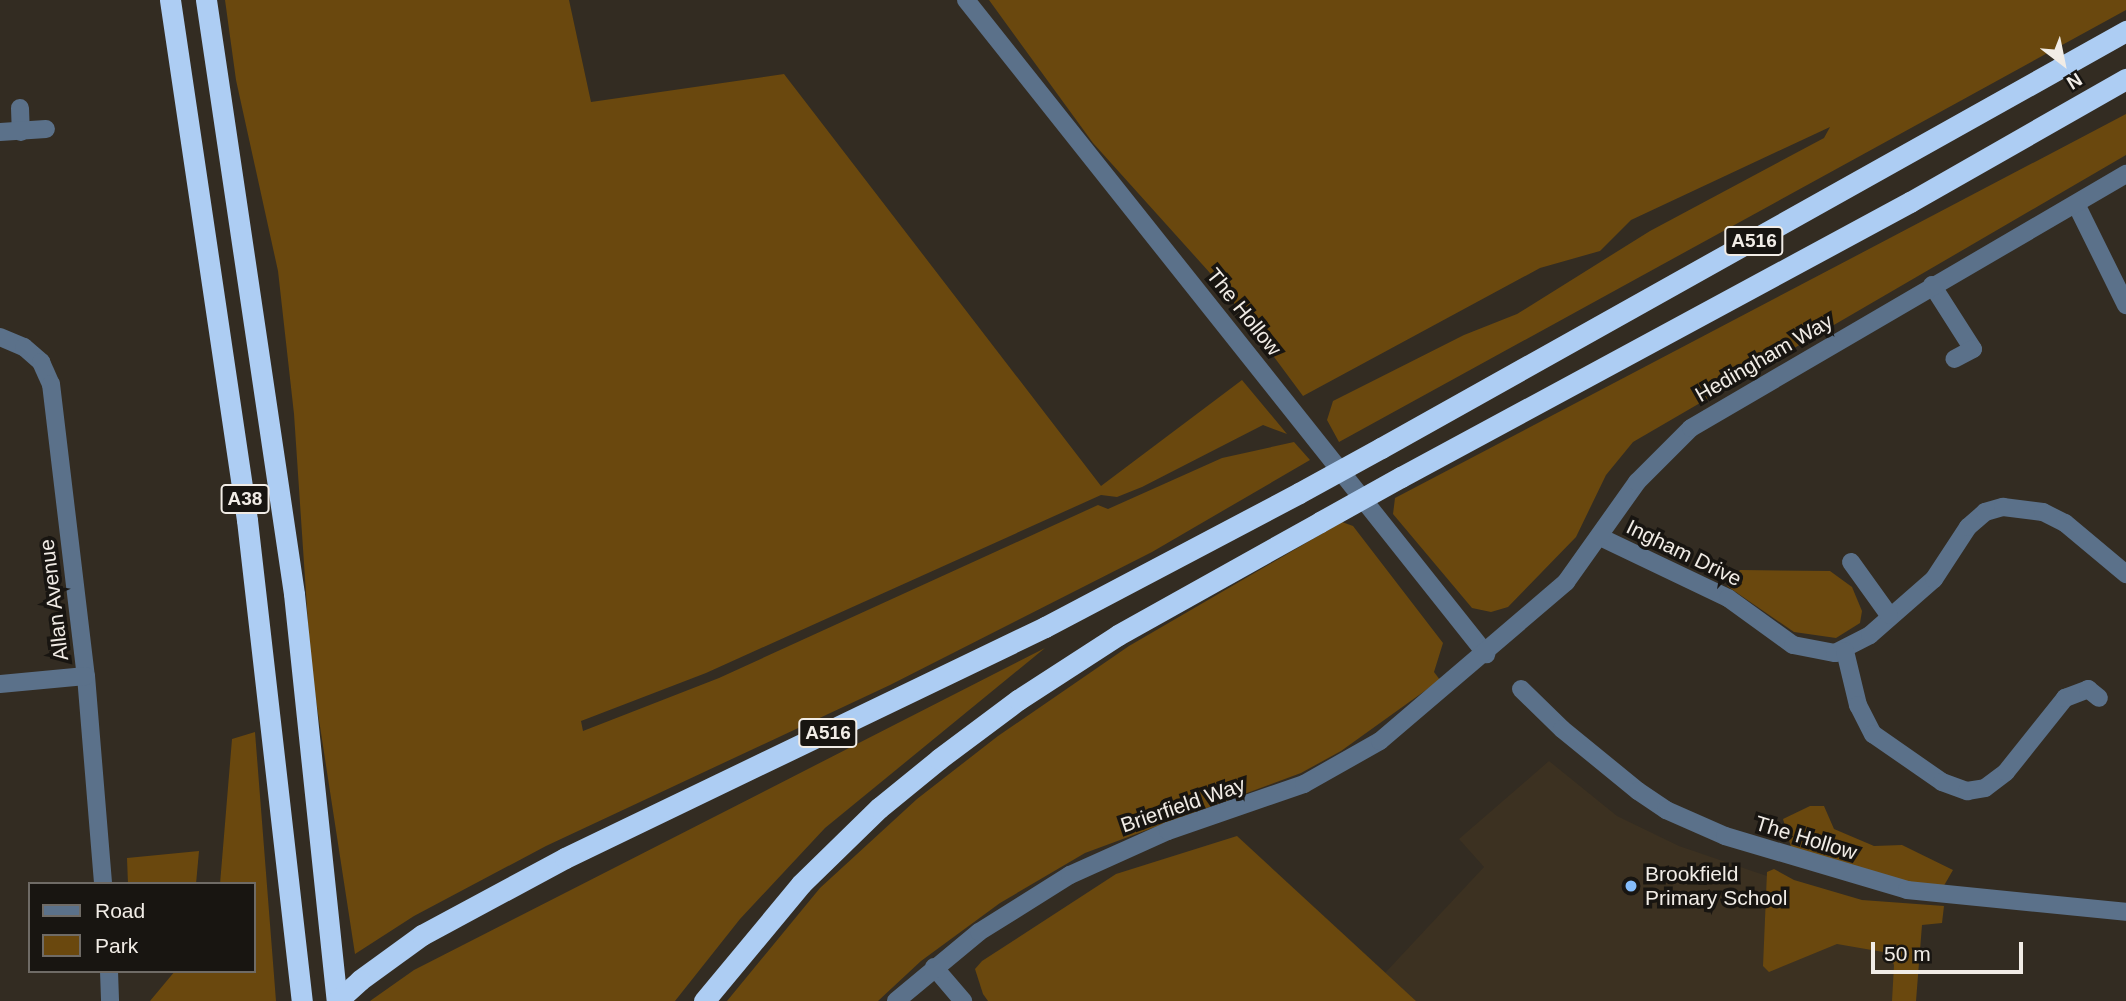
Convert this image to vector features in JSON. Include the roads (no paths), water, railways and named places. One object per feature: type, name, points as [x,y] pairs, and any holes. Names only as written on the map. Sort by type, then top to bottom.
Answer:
[{"type":"highway","name":"A38","points":[[170,0],[247,520],[302,1001]]},
{"type":"highway","name":"A38","points":[[206,0],[294,593],[337,1001]]},
{"type":"highway","name":"A516","points":[[337,1001],[360,980],[422,935],[553,864],[985,656],[1299,493],[2126,32]]},
{"type":"highway","name":"A516","points":[[704,1001],[801,884],[879,808],[939,758],[1018,699],[1118,635],[1401,477],[2056,121],[2126,79]]},
{"type":"highway","points":[[2056,121],[2126,92]]},
{"type":"street","name":"The Hollow","points":[[967,0],[1486,654]]},
{"type":"street","points":[[20,108],[21,131]]},
{"type":"street","points":[[0,132],[46,129]]},
{"type":"street","name":"Hedingham Way","points":[[1486,654],[1566,582],[1637,482],[1691,428],[2126,174]]},
{"type":"street","points":[[2076,204],[2126,306]]},
{"type":"street","points":[[1933,285],[1973,349],[1954,359]]},
{"type":"street","name":"Allan Avenue","points":[[0,337],[24,347],[41,362],[51,384],[86,676],[103,882]]},
{"type":"street","points":[[2099,698],[2088,689],[2065,698],[2006,772],[1984,788],[1966,792],[1941,782],[1873,734],[1858,705],[1846,651],[1934,579],[1968,527],[1985,512],[2003,507],[2043,512],[2065,523],[2124,569]]},
{"type":"street","name":"Ingham Drive","points":[[1600,537],[1719,593],[1793,645],[1835,653],[1846,651]]},
{"type":"street","points":[[1851,562],[1889,615]]},
{"type":"street","name":"Brierfield Way","points":[[895,1001],[934,967],[1028,899],[1081,870],[1168,831],[1304,784],[1346,762],[1380,741],[1486,654]]},
{"type":"street","points":[[0,684],[86,676]]},
{"type":"street","name":"The Hollow","points":[[1521,689],[1562,729],[1638,791],[1666,810],[1724,836],[1907,890],[2126,912]]},
{"type":"street","points":[[934,967],[962,1001]]},
{"type":"street","points":[[109,973],[110,1001]]},
{"type":"place","name":"Brookfield Primary School","points":[[1631,886]]}]
